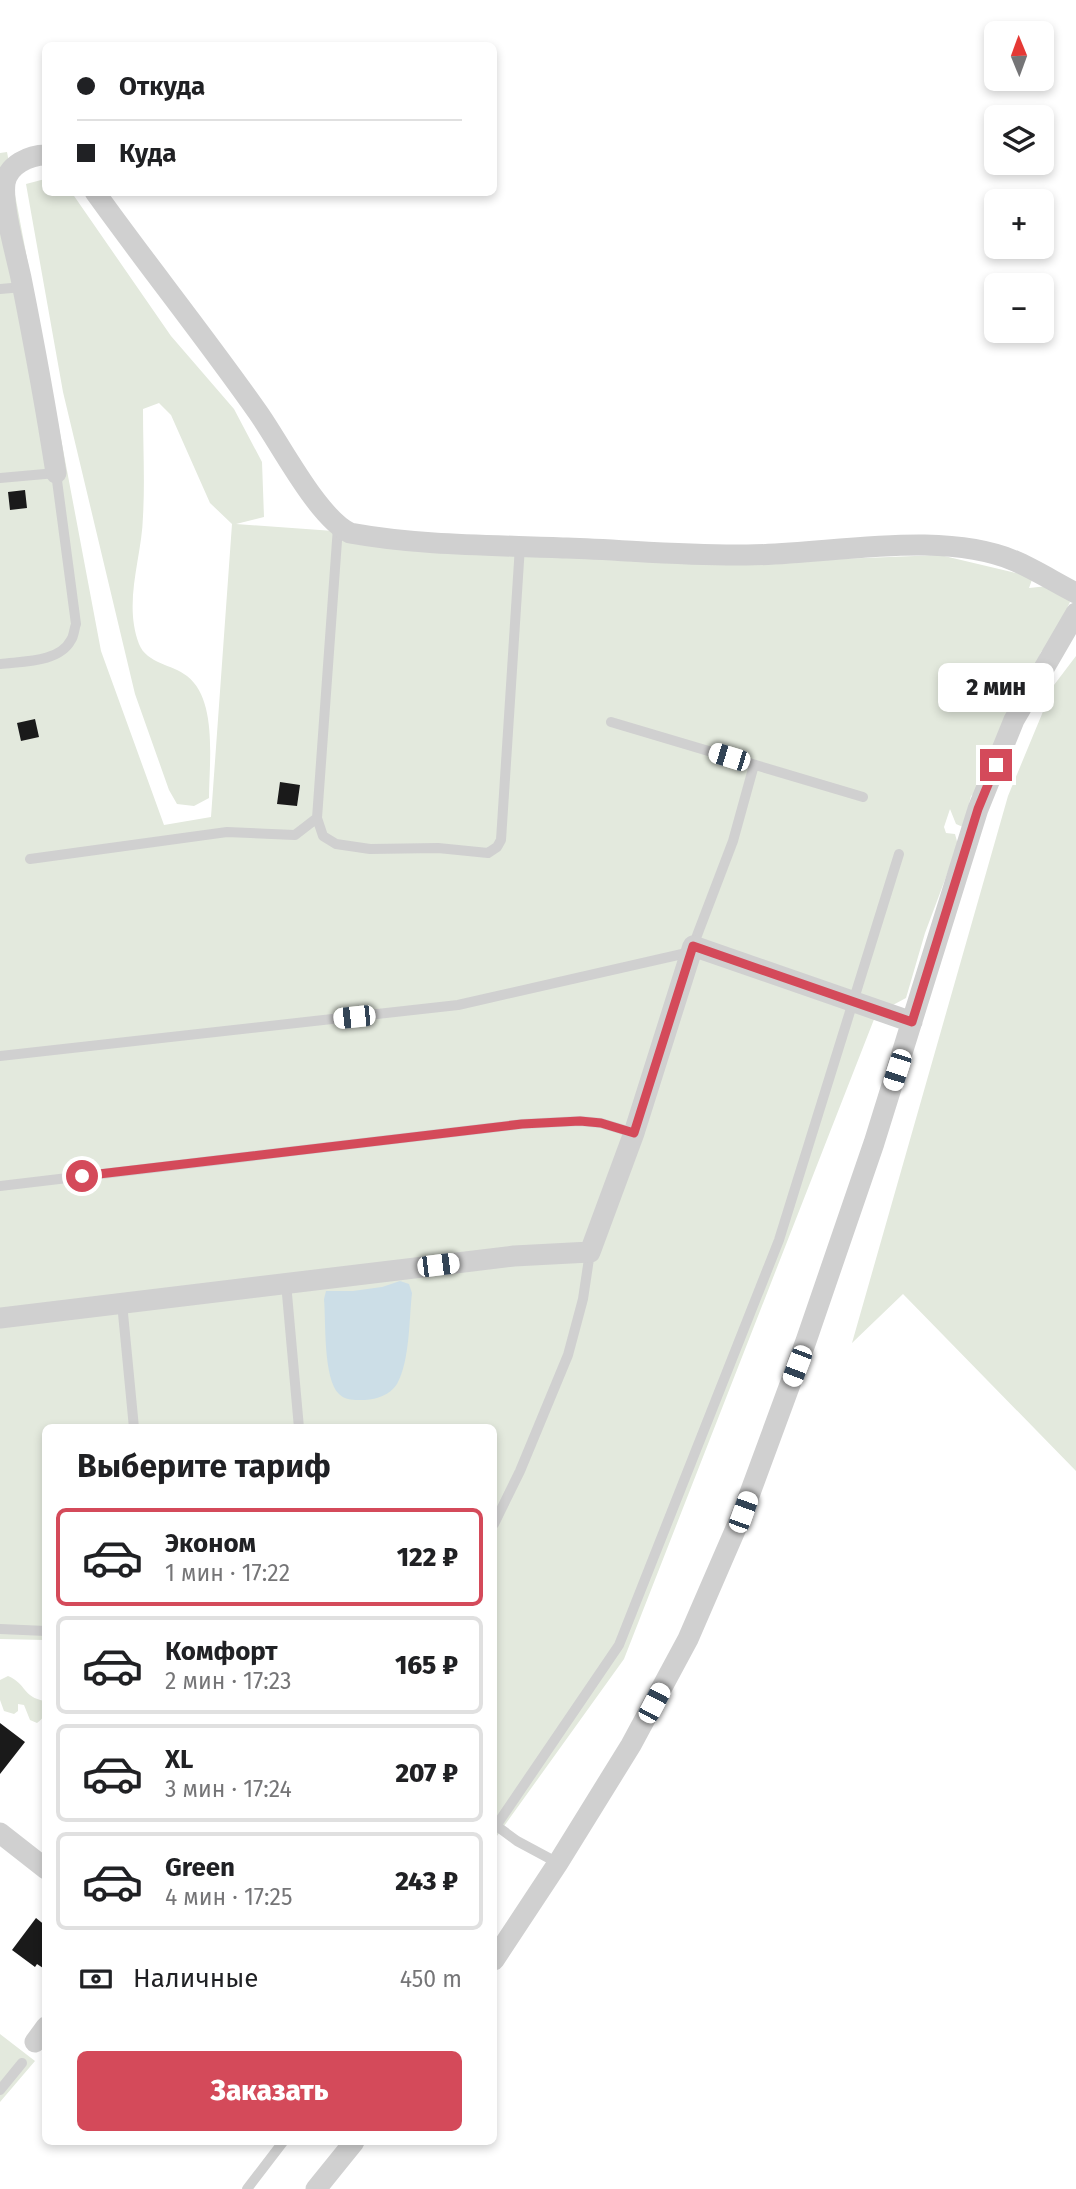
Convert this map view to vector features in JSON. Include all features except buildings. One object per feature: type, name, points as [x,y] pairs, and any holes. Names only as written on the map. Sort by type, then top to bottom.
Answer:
[{"type":"street","points":[[42,155],[6,170],[5,182],[6,202],[55,473]]},
{"type":"street","points":[[98,196],[257,411],[322,509],[338,527],[350,533],[431,543],[724,555],[931,546],[972,550],[1013,561],[1076,593]]},
{"type":"street","points":[[497,1955],[631,1745],[688,1639],[743,1512],[842,1236],[978,809],[1014,720],[1076,613]]},
{"type":"street","points":[[0,1318],[514,1256],[590,1252],[634,1133],[692,949],[912,1022]]},
{"type":"street","points":[[0,1833],[42,1866]]},
{"type":"street","points":[[316,2189],[352,2145]]},
{"type":"lane","points":[[0,289],[23,287]]},
{"type":"lane","points":[[0,478],[55,473],[76,624],[71,640],[61,652],[41,659],[0,664]]},
{"type":"lane","points":[[338,527],[317,818],[323,835],[336,844],[370,849],[438,848],[488,853],[497,847],[501,839],[520,546]]},
{"type":"lane","points":[[611,722],[863,797]]},
{"type":"lane","points":[[0,1056],[458,1005],[692,949],[733,841],[754,765]]},
{"type":"lane","points":[[30,859],[227,832],[295,835],[317,818]]},
{"type":"lane","points":[[497,1822],[619,1645],[779,1240],[899,854]]},
{"type":"lane","points":[[0,1186],[522,1124],[580,1121],[601,1123],[634,1133]]},
{"type":"lane","points":[[497,1518],[520,1471],[568,1355],[583,1299],[590,1252]]},
{"type":"lane","points":[[285,1283],[299,1424]]},
{"type":"lane","points":[[122,1303],[134,1424]]},
{"type":"lane","points":[[0,1629],[42,1630]]},
{"type":"lane","points":[[497,1826],[517,1841],[558,1863]]},
{"type":"lane","points":[[0,2090],[22,2063]]},
{"type":"lane","points":[[247,2189],[281,2145]]},
{"type":"shaded area","points":[[7,152],[101,651],[164,825],[211,817],[232,524],[210,503],[171,415],[159,403],[143,409],[144,503],[133,596],[135,628],[139,644],[148,656],[181,672],[197,687],[204,700],[210,733],[209,798],[194,806],[177,804],[169,790],[135,694],[63,392],[26,184],[42,180],[42,196],[74,196],[171,336],[234,409],[262,462],[264,517],[236,524],[763,562],[940,555],[1033,577],[1029,588],[1048,586],[1066,594],[1070,602],[1050,644],[1024,676],[996,742],[982,787],[971,796],[963,827],[956,824],[950,809],[944,827],[946,833],[955,834],[958,845],[925,933],[906,998],[891,1006],[880,1004],[624,1659],[497,1836],[497,1424],[42,1424],[42,1640],[0,1639],[0,153]]},
{"type":"shaded area","points":[[1076,656],[1076,1471],[903,1294],[852,1343],[1008,796],[1054,685]]},
{"type":"shaded area","points":[[400,1281],[409,1284],[412,1293],[407,1352],[397,1384],[387,1394],[374,1399],[345,1398],[334,1387],[330,1376],[325,1335],[326,1291],[353,1291],[382,1287]]},
{"type":"shaded area","points":[[8,1676],[32,1697],[42,1700],[42,1718],[37,1723],[30,1720],[24,1705],[18,1704],[18,1711],[14,1714],[4,1711],[0,1700],[0,1680]]},
{"type":"shaded area","points":[[0,2034],[35,2061],[0,2102]]},
{"type":"route","points":[[82,1176],[522,1124],[580,1121],[601,1123],[634,1133],[693,946],[912,1022],[978,809],[996,765]]}]
